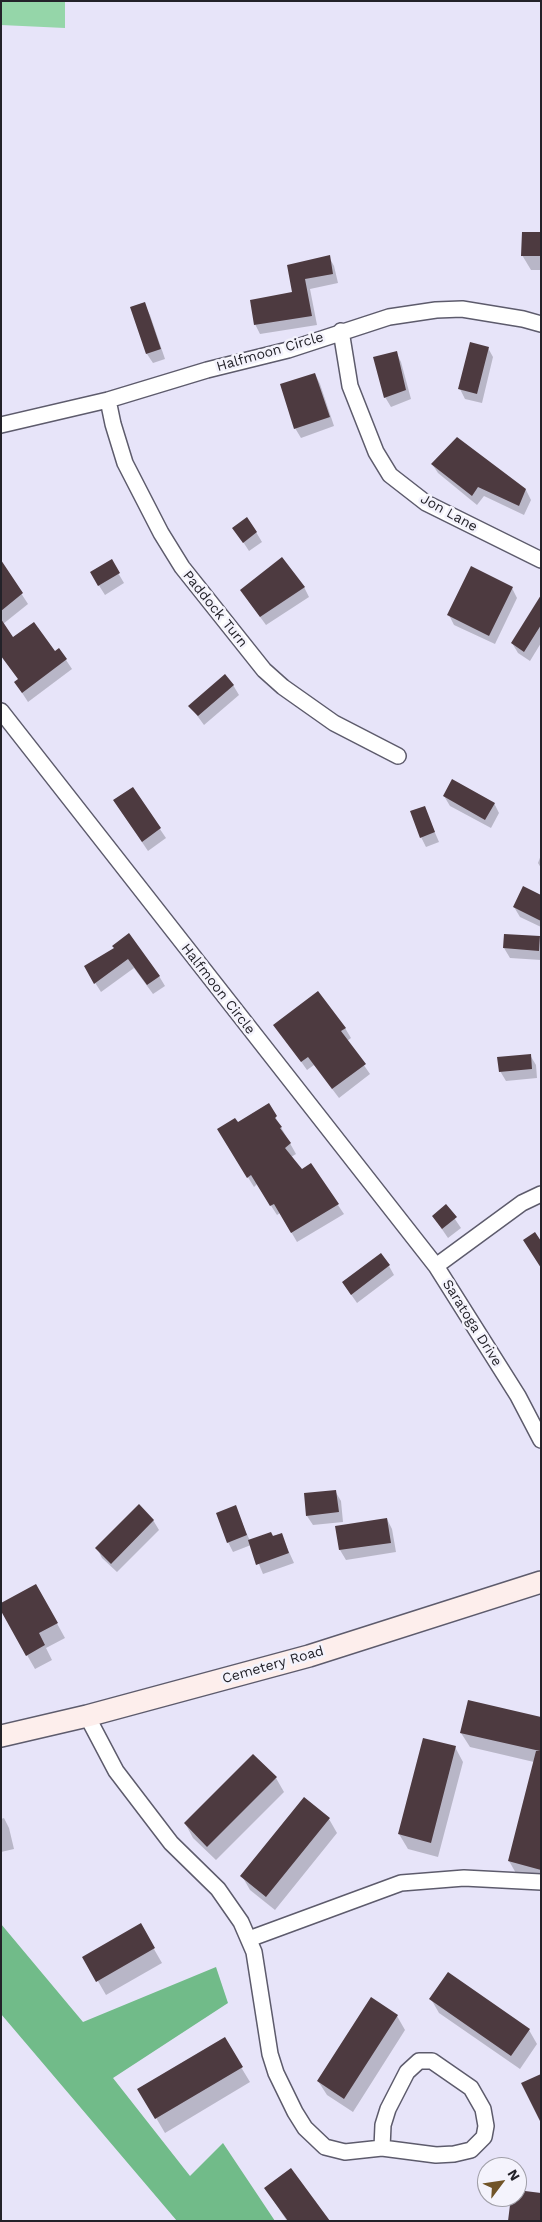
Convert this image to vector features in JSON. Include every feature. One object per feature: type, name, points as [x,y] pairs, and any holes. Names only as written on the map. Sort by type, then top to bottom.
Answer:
[{"type":"street","name":"Halfmoon Circle","points":[[1,425],[108,400],[207,370],[288,350],[341,331],[389,317],[436,310],[462,309],[523,319],[541,324]]},
{"type":"street","name":"Jon Lane","points":[[341,331],[350,386],[376,452],[390,475],[426,503],[541,560]]},
{"type":"street","name":"Paddock Turn","points":[[108,400],[125,463],[161,533],[182,567],[264,670],[283,687],[334,724],[398,756]]},
{"type":"street","name":"Halfmoon Circle","points":[[1,711],[436,1266]]},
{"type":"street","name":"Saratoga Drive","points":[[541,1194],[522,1203],[436,1266],[518,1396],[541,1440]]},
{"type":"street","name":"Cemetery Road","points":[[1,1736],[87,1716],[309,1656],[541,1582]]},
{"type":"street","points":[[87,1716],[116,1771],[171,1843],[218,1889],[241,1922],[254,1952],[270,2054],[276,2074],[305,2128],[325,2147],[345,2152],[382,2148],[436,2155],[454,2154],[471,2150],[484,2137],[486,2126],[483,2109],[471,2088],[432,2061],[419,2061],[407,2072],[388,2109],[383,2125],[382,2148]]},
{"type":"street","points":[[249,1939],[401,1884],[464,1878],[541,1882]]},
{"type":"green space","points":[[1,1],[65,1],[65,28],[1,25]]},
{"type":"green space","points":[[1,1924],[83,2022],[216,1967],[228,2003],[113,2078],[190,2176],[223,2143],[275,2221],[177,2221],[1,2014]]},
{"type":"building","points":[[522,232],[541,232],[541,256],[521,256]]},
{"type":"building","points":[[330,255],[333,274],[305,279],[312,316],[254,325],[250,300],[292,292],[287,265]]},
{"type":"building","points":[[145,302],[161,349],[146,354],[130,307]]},
{"type":"building","points":[[470,342],[489,347],[477,394],[458,389]]},
{"type":"building","points":[[397,351],[406,390],[384,398],[373,357]]},
{"type":"building","points":[[315,373],[330,417],[294,429],[280,384]]},
{"type":"building","points":[[457,437],[526,489],[519,506],[478,487],[472,496],[431,464]]},
{"type":"building","points":[[247,517],[257,532],[243,543],[232,528]]},
{"type":"building","points":[[282,557],[305,587],[260,617],[240,590]]},
{"type":"building","points":[[112,559],[120,573],[98,586],[90,572]]},
{"type":"building","points":[[1,560],[23,593],[1,611]]},
{"type":"building","points":[[471,566],[513,587],[489,636],[447,615]]},
{"type":"building","points":[[541,595],[541,625],[524,652],[511,643]]},
{"type":"building","points":[[1,619],[13,637],[34,622],[55,651],[59,648],[67,659],[22,693],[14,682],[18,679],[1,656]]},
{"type":"building","points":[[225,674],[234,685],[198,716],[188,706]]},
{"type":"building","points":[[452,779],[495,803],[485,820],[443,796]]},
{"type":"building","points":[[133,787],[161,828],[142,842],[113,800]]},
{"type":"building","points":[[425,806],[435,832],[420,838],[410,811]]},
{"type":"building","points":[[523,886],[541,895],[541,921],[513,907]]},
{"type":"building","points":[[129,933],[160,976],[147,985],[128,959],[94,984],[84,966],[114,948],[112,946]]},
{"type":"building","points":[[504,934],[540,936],[539,951],[503,948]]},
{"type":"building","points":[[318,991],[346,1028],[341,1031],[366,1064],[332,1089],[308,1057],[301,1062],[273,1025]]},
{"type":"building","points":[[531,1054],[532,1069],[499,1072],[497,1057]]},
{"type":"building","points":[[269,1103],[277,1116],[275,1118],[282,1127],[280,1128],[291,1143],[285,1148],[302,1169],[311,1163],[339,1204],[291,1233],[274,1204],[270,1206],[251,1175],[247,1178],[217,1129],[235,1118],[238,1122]]},
{"type":"building","points":[[446,1204],[457,1217],[442,1229],[432,1216]]},
{"type":"building","points":[[535,1232],[541,1241],[541,1268],[523,1240]]},
{"type":"building","points":[[381,1253],[390,1265],[351,1295],[342,1282]]},
{"type":"building","points":[[336,1490],[339,1512],[306,1516],[304,1493]]},
{"type":"building","points":[[139,1504],[154,1520],[111,1564],[95,1548]]},
{"type":"building","points":[[236,1505],[247,1535],[227,1543],[216,1513]]},
{"type":"building","points":[[387,1518],[391,1543],[339,1550],[335,1526]]},
{"type":"building","points":[[271,1532],[273,1536],[282,1533],[289,1553],[256,1565],[248,1540]]},
{"type":"building","points":[[36,1584],[58,1623],[39,1633],[45,1645],[26,1656],[1,1611],[1,1603]]},
{"type":"building","points":[[468,1700],[541,1717],[541,1870],[508,1861],[536,1751],[540,1751],[460,1733]]},
{"type":"building","points":[[423,1738],[456,1746],[431,1843],[398,1834]]},
{"type":"building","points":[[253,1754],[277,1777],[207,1847],[184,1823]]},
{"type":"building","points":[[304,1797],[330,1818],[266,1897],[240,1876]]},
{"type":"building","points":[[141,1923],[155,1948],[96,1982],[82,1957]]},
{"type":"building","points":[[448,1972],[530,2029],[511,2056],[429,1999]]},
{"type":"building","points":[[371,1997],[398,2015],[344,2099],[317,2081]]},
{"type":"building","points":[[225,2037],[243,2067],[155,2119],[137,2089]]},
{"type":"building","points":[[541,2074],[541,2123],[521,2083]]},
{"type":"building","points":[[291,2168],[330,2221],[288,2221],[264,2188]]},
{"type":"building","points":[[527,2191],[541,2193],[541,2221],[508,2221],[510,2207],[527,2207]]}]
